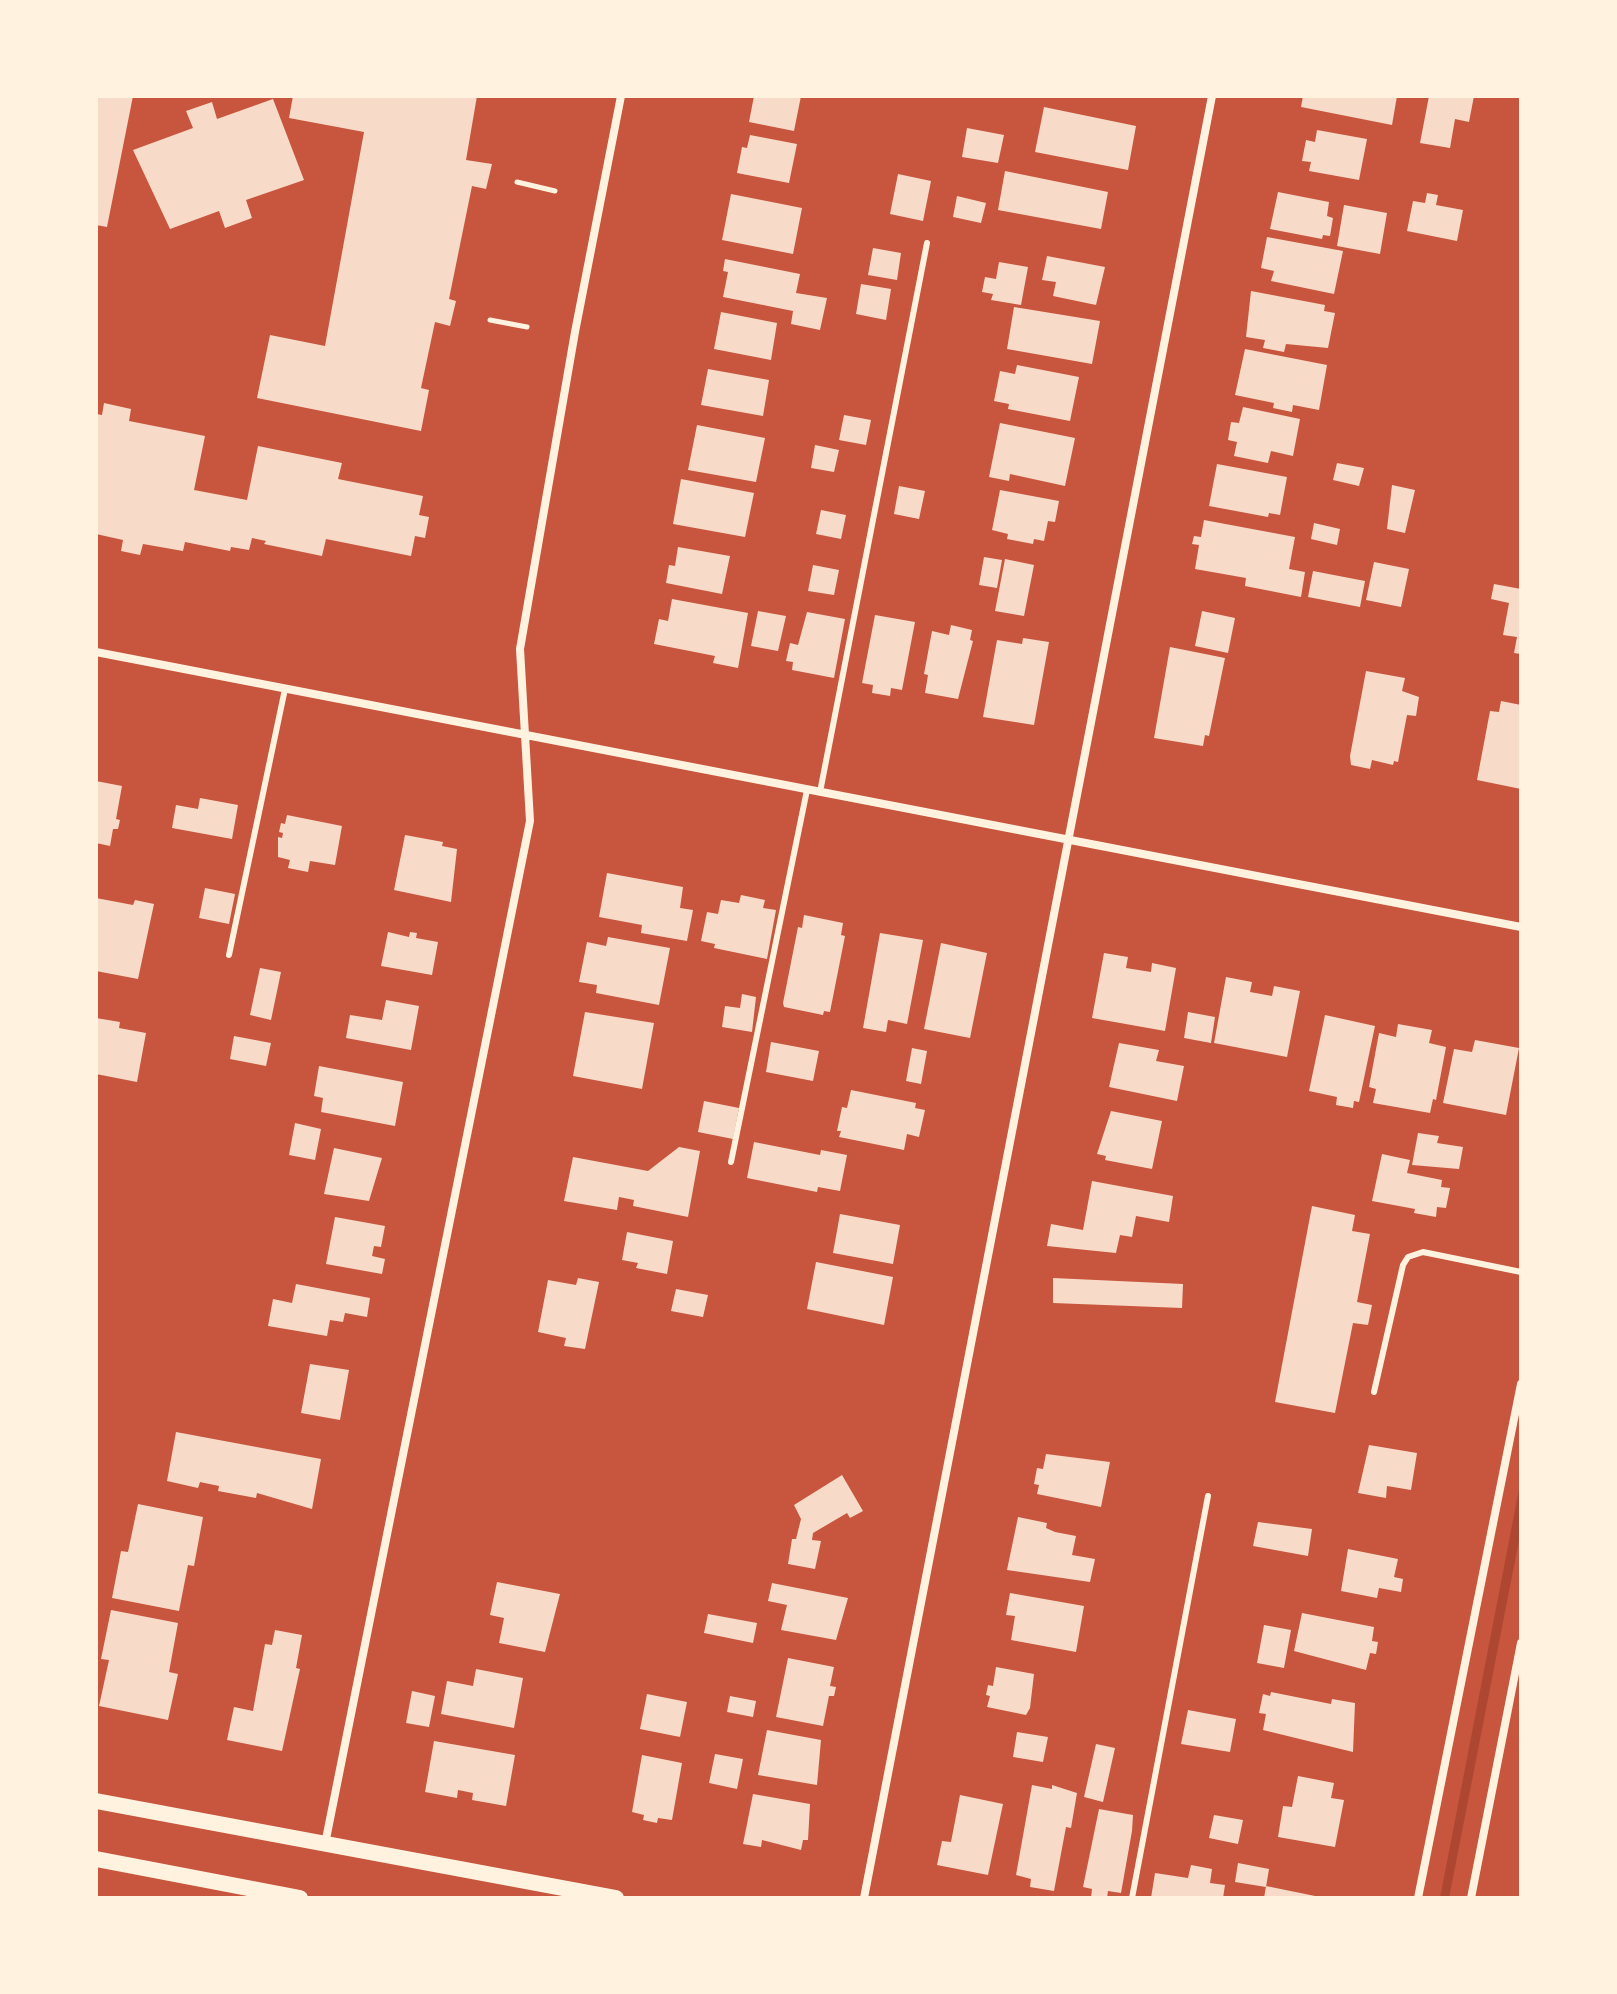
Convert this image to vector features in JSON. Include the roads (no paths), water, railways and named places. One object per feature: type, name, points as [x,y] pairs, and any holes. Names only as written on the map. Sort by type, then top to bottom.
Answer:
[{"type":"main road","points":[[96,1801],[616,1898]]},
{"type":"main road","points":[[96,1859],[300,1898]]},
{"type":"street","points":[[325,1844],[530,821],[520,649],[575,332],[621,96]]},
{"type":"street","points":[[864,1898],[1212,96]]},
{"type":"street","points":[[96,652],[1521,927]]},
{"type":"street","points":[[1418,1898],[1520,1389]]},
{"type":"street","points":[[1471,1898],[1521,1643]]},
{"type":"lane","points":[[820,792],[927,243]]},
{"type":"lane","points":[[229,955],[285,689]]},
{"type":"lane","points":[[731,1162],[807,790]]},
{"type":"lane","points":[[1374,1392],[1403,1265],[1408,1257],[1423,1252],[1521,1272]]},
{"type":"lane","points":[[1132,1898],[1208,1496]]}]
